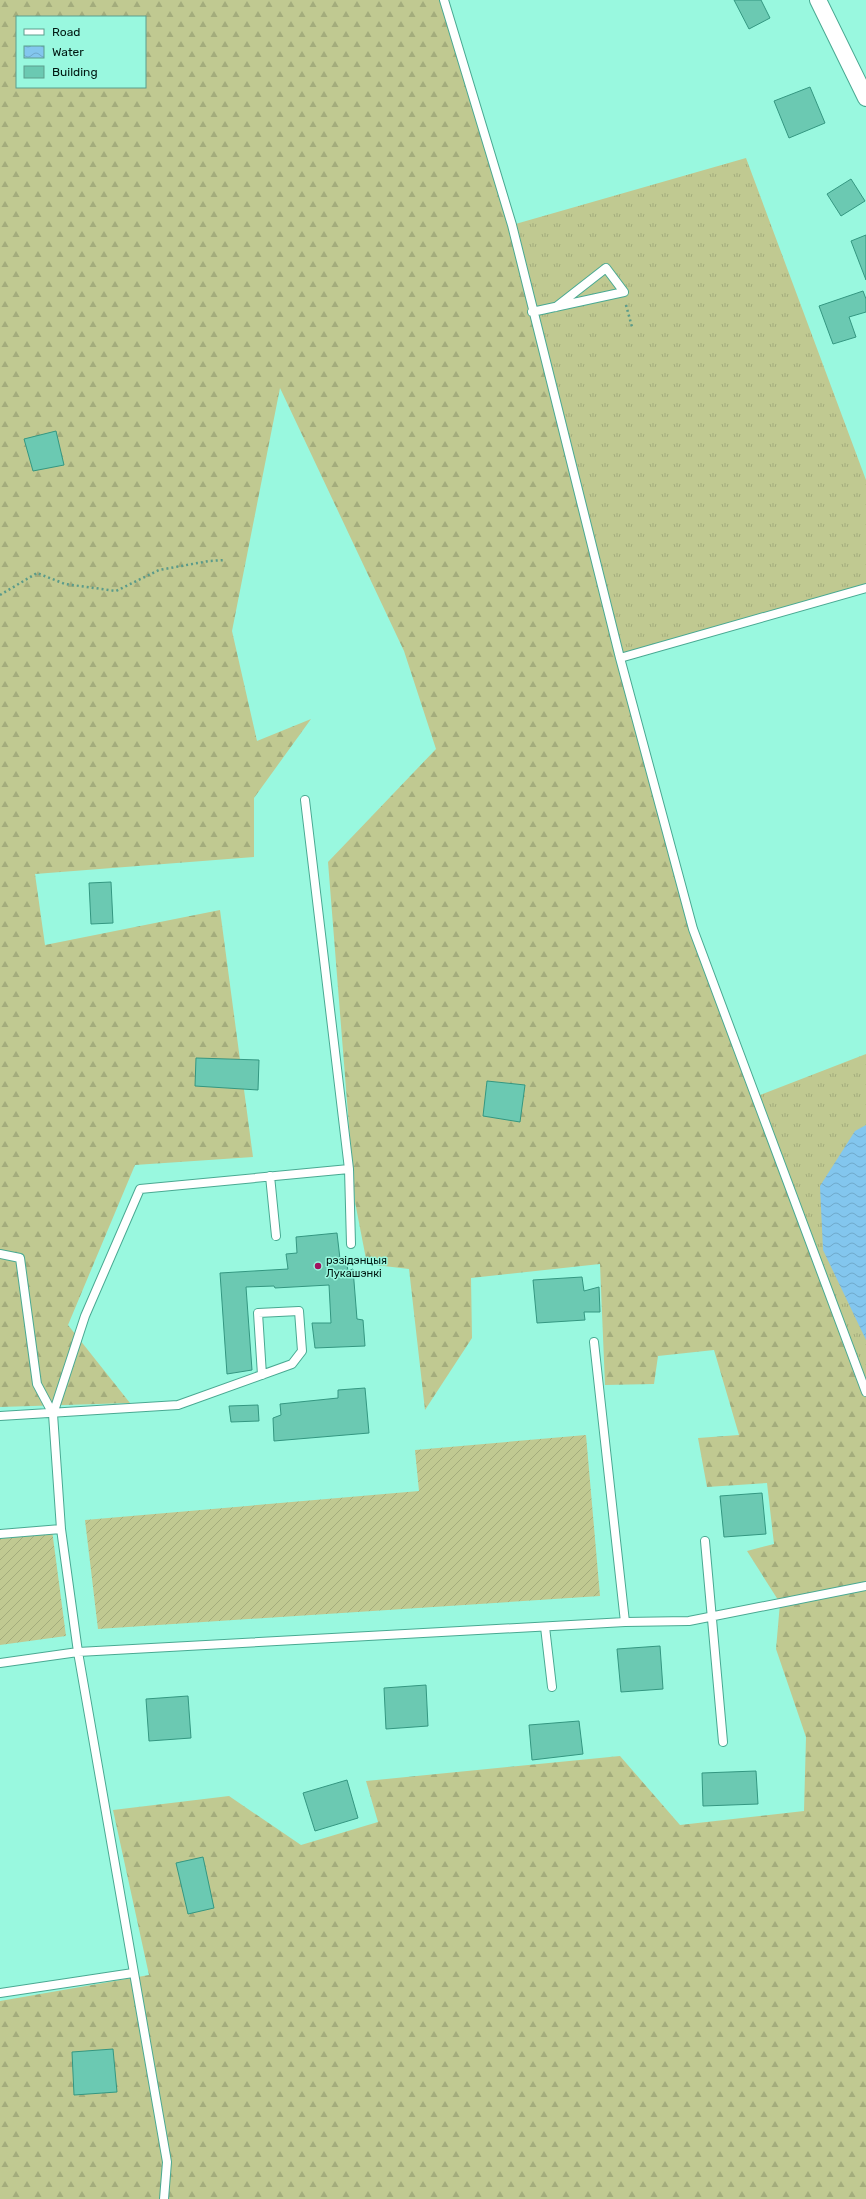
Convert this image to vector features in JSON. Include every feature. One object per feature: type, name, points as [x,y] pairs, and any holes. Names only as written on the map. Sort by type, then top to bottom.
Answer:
[{"type":"street","points":[[818,0],[866,98]]},
{"type":"lane","points":[[444,0],[512,225],[532,312],[620,658],[693,929],[866,1392]]},
{"type":"lane","points":[[532,312],[556,307],[624,292],[606,268],[556,307]]},
{"type":"lane","points":[[620,658],[866,588]]},
{"type":"lane","points":[[305,800],[349,1169],[352,1244]]},
{"type":"lane","points":[[164,2199],[167,2162],[78,1652],[61,1529],[53,1414],[85,1316],[140,1189],[349,1169]]},
{"type":"lane","points":[[270,1176],[276,1236]]},
{"type":"lane","points":[[0,1254],[20,1258],[37,1384],[53,1414]]},
{"type":"lane","points":[[0,1416],[53,1414],[178,1405],[262,1375],[292,1364],[302,1351],[299,1311],[258,1313],[262,1375]]},
{"type":"lane","points":[[594,1342],[624,1622]]},
{"type":"lane","points":[[0,1534],[61,1529]]},
{"type":"lane","points":[[705,1540],[723,1742]]},
{"type":"lane","points":[[0,1663],[78,1652],[545,1626],[624,1622],[689,1621],[866,1586]]},
{"type":"lane","points":[[545,1626],[552,1688]]},
{"type":"lane","points":[[0,1993],[133,1973]]},
{"type":"path","points":[[624,292],[632,327]]},
{"type":"path","points":[[0,595],[37,573],[65,584],[116,591],[159,570],[209,561],[224,560]]},
{"type":"green space","points":[[0,0],[444,0],[512,225],[693,929],[866,1392],[866,2199],[0,2199],[0,2001],[149,1975],[113,1810],[229,1796],[301,1845],[378,1822],[366,1781],[620,1756],[680,1825],[804,1811],[806,1737],[776,1649],[780,1603],[747,1551],[774,1544],[767,1483],[707,1487],[698,1438],[739,1435],[714,1350],[658,1356],[654,1384],[605,1385],[600,1264],[471,1278],[472,1338],[425,1410],[409,1269],[367,1264],[355,1202],[328,862],[436,749],[404,651],[280,388],[232,631],[257,741],[311,719],[254,798],[254,857],[35,874],[45,945],[220,910],[253,1157],[135,1165],[68,1325],[130,1403],[0,1407]]},
{"type":"green space","points":[[746,158],[866,480],[866,588],[620,658],[512,225]]},
{"type":"green space","points":[[866,1054],[866,1392],[755,1097]]},
{"type":"green space","points":[[586,1435],[600,1596],[98,1629],[85,1520],[419,1491],[415,1450]]},
{"type":"green space","points":[[52,1530],[66,1636],[0,1645],[0,1537]]},
{"type":"water","points":[[866,1125],[866,1340],[823,1250],[820,1186],[855,1131]]},
{"type":"building","points":[[734,0],[761,0],[770,18],[749,29]]},
{"type":"building","points":[[810,87],[825,123],[789,138],[774,101]]},
{"type":"building","points":[[851,179],[865,201],[841,216],[827,194]]},
{"type":"building","points":[[866,235],[866,280],[851,241]]},
{"type":"building","points":[[863,291],[866,299],[866,312],[849,317],[856,337],[833,344],[819,306]]},
{"type":"building","points":[[56,431],[64,465],[33,471],[24,439]]},
{"type":"building","points":[[111,882],[113,923],[91,924],[89,883]]},
{"type":"building","points":[[196,1058],[259,1060],[258,1090],[195,1086]]},
{"type":"building","points":[[487,1081],[525,1085],[520,1122],[483,1116]]},
{"type":"building","points":[[337,1233],[340,1259],[346,1259],[348,1271],[353,1269],[357,1319],[363,1320],[365,1346],[315,1348],[312,1323],[331,1323],[329,1285],[275,1288],[274,1286],[246,1287],[252,1370],[227,1374],[220,1273],[288,1269],[286,1254],[297,1253],[296,1237]]},
{"type":"building","points":[[582,1277],[584,1291],[599,1287],[600,1312],[584,1312],[585,1320],[537,1323],[533,1280]]},
{"type":"building","points":[[365,1388],[369,1433],[274,1441],[273,1418],[281,1415],[280,1404],[338,1398],[338,1390]]},
{"type":"building","points":[[258,1405],[259,1421],[231,1422],[229,1406]]},
{"type":"building","points":[[762,1493],[766,1534],[724,1537],[720,1496]]},
{"type":"building","points":[[660,1646],[663,1689],[621,1692],[617,1649]]},
{"type":"building","points":[[426,1685],[428,1726],[386,1729],[384,1688]]},
{"type":"building","points":[[188,1696],[191,1738],[149,1741],[146,1699]]},
{"type":"building","points":[[579,1721],[583,1754],[532,1760],[529,1725]]},
{"type":"building","points":[[756,1771],[758,1804],[703,1806],[702,1773]]},
{"type":"building","points":[[347,1780],[358,1818],[315,1831],[303,1793]]},
{"type":"building","points":[[203,1857],[214,1908],[188,1914],[176,1863]]},
{"type":"building","points":[[113,2049],[117,2092],[74,2095],[72,2052]]},
{"type":"place","name":"рэзідэнцыя Лукашэнкі","points":[[318,1266]]}]
